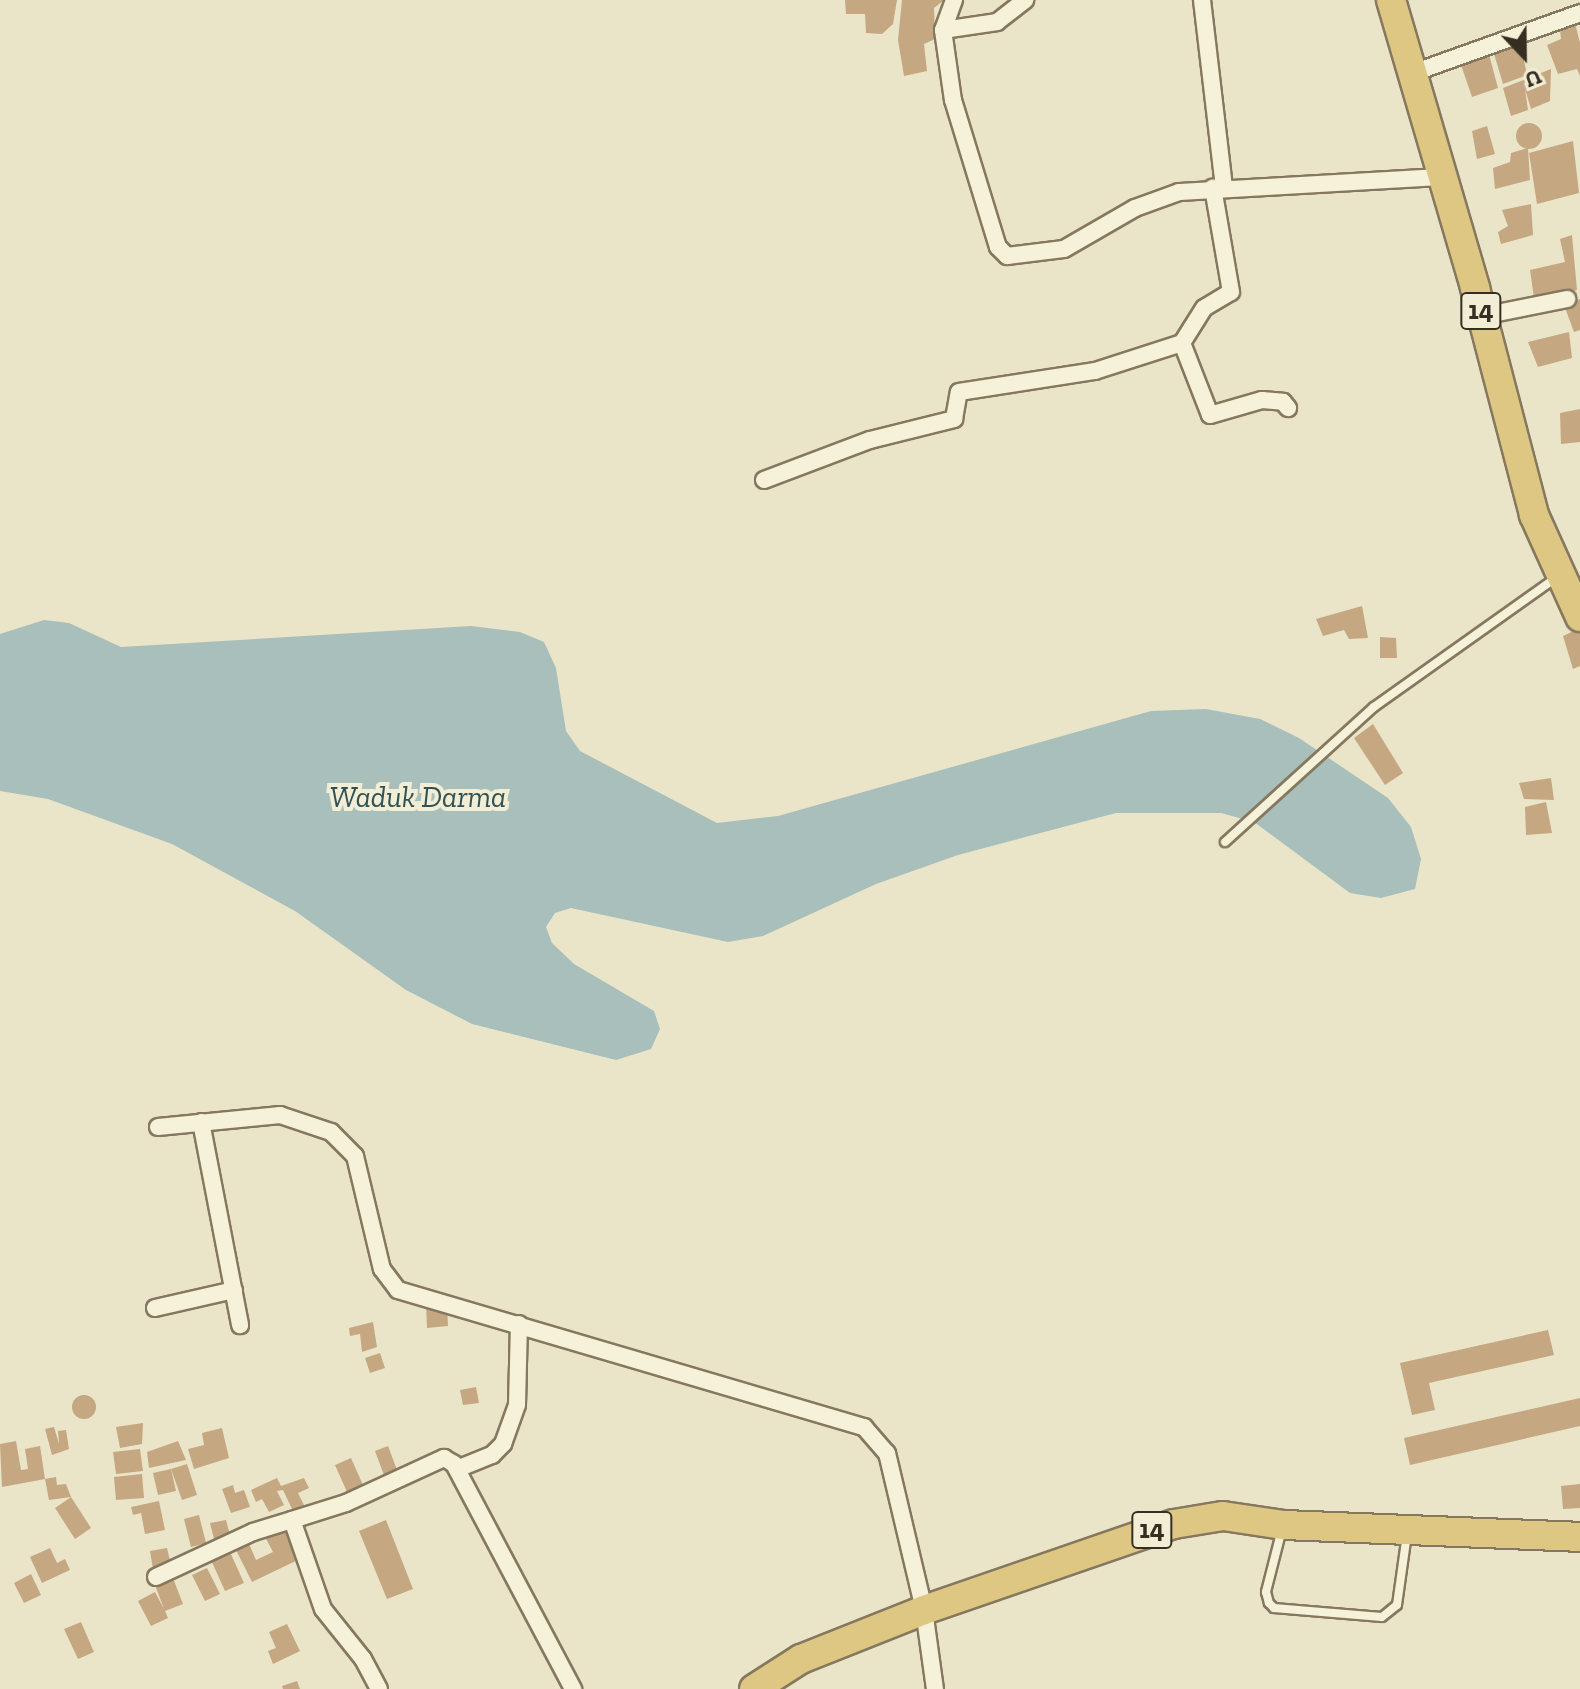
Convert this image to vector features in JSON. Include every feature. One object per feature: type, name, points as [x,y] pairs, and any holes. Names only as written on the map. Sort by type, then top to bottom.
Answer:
[{"type":"highway","name":"14","points":[[1391,0],[1482,316],[1534,515],[1558,577],[1580,617]]},
{"type":"highway","name":"14","points":[[754,1689],[787,1678],[924,1610],[1174,1524],[1223,1516],[1284,1525],[1580,1537]]},
{"type":"street","points":[[954,0],[943,30],[953,100],[998,247],[1007,256],[1064,249],[1135,208],[1179,192],[1441,177]]},
{"type":"street","points":[[943,30],[997,22],[1025,0]]},
{"type":"street","points":[[764,480],[870,440],[954,419],[959,392],[1095,371],[1182,343],[1204,308],[1231,292],[1218,188],[1202,0]]},
{"type":"street","points":[[1410,74],[1580,13]]},
{"type":"street","points":[[1482,316],[1567,299]]},
{"type":"street","points":[[1182,343],[1210,415],[1262,400],[1283,402],[1288,408]]},
{"type":"street","points":[[158,1127],[280,1115],[331,1132],[345,1141],[361,1171],[389,1282],[410,1295],[519,1324],[864,1427],[887,1453],[924,1610],[935,1689]]},
{"type":"street","points":[[201,1122],[240,1325]]},
{"type":"street","points":[[155,1308],[234,1290]]},
{"type":"street","points":[[457,1469],[492,1455],[503,1444],[517,1405],[519,1324]]},
{"type":"street","points":[[156,1577],[253,1532],[346,1503],[429,1462],[444,1458],[457,1469],[573,1689]]},
{"type":"street","points":[[292,1520],[323,1609],[363,1659],[379,1689]]},
{"type":"lane","points":[[1225,842],[1335,739],[1416,675],[1558,577]]},
{"type":"lane","points":[[1284,1525],[1266,1592],[1274,1608],[1382,1617],[1397,1605],[1407,1530]]},
{"type":"water","name":"Waduk Darma","points":[[44,620],[69,623],[121,647],[471,626],[520,632],[544,642],[556,668],[566,731],[580,751],[717,823],[778,816],[1151,711],[1206,709],[1260,719],[1299,738],[1388,798],[1411,827],[1421,859],[1415,889],[1381,898],[1350,893],[1254,822],[1221,813],[1116,813],[958,855],[876,884],[763,936],[728,942],[571,908],[555,913],[546,927],[552,943],[574,964],[654,1011],[660,1029],[651,1049],[616,1060],[472,1024],[406,990],[295,911],[172,844],[48,799],[0,791],[0,634]]},
{"type":"building","points":[[845,0],[897,0],[893,24],[882,34],[866,33],[865,14],[846,14]]},
{"type":"building","points":[[902,0],[944,0],[934,8],[935,39],[924,44],[927,71],[904,76],[898,40]]},
{"type":"building","points":[[1575,23],[1580,43],[1580,76],[1577,69],[1558,74],[1547,45],[1561,39],[1560,29]]},
{"type":"building","points":[[1519,36],[1527,75],[1503,84],[1492,47]]},
{"type":"building","points":[[1487,47],[1498,88],[1472,97],[1459,59]]},
{"type":"building","points":[[1551,69],[1550,101],[1531,109],[1525,89],[1528,110],[1511,116],[1503,88]]},
{"type":"building","points":[[1529,123],[1538,127],[1542,136],[1538,145],[1529,149],[1520,145],[1516,136],[1520,127]]},
{"type":"building","points":[[1487,126],[1495,154],[1477,159],[1472,131]]},
{"type":"building","points":[[1573,141],[1579,193],[1537,204],[1529,153]]},
{"type":"building","points":[[1528,148],[1530,180],[1495,189],[1493,168],[1510,162],[1511,153]]},
{"type":"building","points":[[1531,204],[1533,235],[1501,244],[1498,232],[1508,226],[1502,210]]},
{"type":"building","points":[[1572,235],[1577,290],[1534,298],[1530,270],[1565,262],[1560,239]]},
{"type":"building","points":[[1580,299],[1580,330],[1574,332],[1564,305]]},
{"type":"building","points":[[1569,332],[1572,358],[1538,367],[1528,342]]},
{"type":"building","points":[[1580,409],[1580,442],[1561,444],[1560,413]]},
{"type":"building","points":[[1362,606],[1368,638],[1349,639],[1344,630],[1323,636],[1316,619]]},
{"type":"building","points":[[1580,628],[1580,666],[1573,669],[1563,636]]},
{"type":"building","points":[[1380,637],[1396,638],[1397,658],[1380,658]]},
{"type":"building","points":[[1373,724],[1403,773],[1385,785],[1354,738]]},
{"type":"building","points":[[1551,778],[1554,800],[1524,799],[1519,783]]},
{"type":"building","points":[[1546,802],[1552,833],[1526,835],[1525,807]]},
{"type":"building","points":[[426,1304],[447,1305],[448,1326],[427,1328]]},
{"type":"building","points":[[373,1322],[377,1347],[362,1352],[360,1334],[350,1336],[349,1328]]},
{"type":"building","points":[[1548,1330],[1554,1355],[1429,1383],[1435,1410],[1412,1415],[1400,1363]]},
{"type":"building","points":[[380,1353],[385,1368],[370,1373],[365,1358]]},
{"type":"building","points":[[476,1387],[479,1403],[463,1405],[460,1390]]},
{"type":"building","points":[[84,1395],[92,1399],[96,1407],[92,1415],[84,1419],[76,1415],[72,1407],[76,1399]]},
{"type":"building","points":[[1580,1398],[1580,1426],[1410,1465],[1404,1438]]},
{"type":"building","points":[[143,1423],[142,1444],[120,1448],[116,1427]]},
{"type":"building","points":[[54,1427],[59,1444],[58,1431],[66,1430],[69,1449],[52,1455],[45,1429]]},
{"type":"building","points":[[222,1428],[229,1458],[194,1469],[188,1449],[204,1445],[202,1433]]},
{"type":"building","points":[[16,1441],[21,1470],[28,1469],[25,1449],[40,1446],[45,1479],[2,1487],[0,1444]]},
{"type":"building","points":[[178,1441],[186,1460],[149,1468],[147,1452]]},
{"type":"building","points":[[388,1446],[397,1470],[384,1475],[375,1451]]},
{"type":"building","points":[[140,1449],[143,1471],[116,1474],[113,1452]]},
{"type":"building","points":[[351,1458],[363,1485],[347,1492],[335,1465]]},
{"type":"building","points":[[187,1464],[197,1495],[182,1500],[171,1469]]},
{"type":"building","points":[[171,1469],[176,1491],[158,1495],[153,1473]]},
{"type":"building","points":[[142,1474],[144,1498],[116,1500],[114,1477]]},
{"type":"building","points":[[56,1477],[57,1485],[66,1484],[71,1497],[49,1500],[45,1479]]},
{"type":"building","points":[[277,1478],[281,1486],[304,1478],[309,1488],[298,1493],[305,1507],[293,1511],[283,1490],[277,1491],[284,1505],[269,1512],[262,1499],[256,1502],[251,1490]]},
{"type":"building","points":[[1580,1484],[1580,1508],[1563,1509],[1561,1486]]},
{"type":"building","points":[[233,1485],[235,1493],[244,1490],[250,1507],[231,1513],[222,1489]]},
{"type":"building","points":[[71,1497],[91,1528],[75,1539],[55,1508]]},
{"type":"building","points":[[159,1501],[165,1530],[145,1534],[141,1513],[133,1515],[131,1507]]},
{"type":"building","points":[[199,1515],[206,1543],[191,1547],[184,1519]]},
{"type":"building","points":[[226,1520],[231,1539],[215,1543],[210,1523]]},
{"type":"building","points":[[386,1520],[413,1589],[387,1599],[359,1531]]},
{"type":"building","points":[[287,1526],[302,1558],[252,1582],[236,1550],[249,1544],[256,1560],[273,1552],[265,1537]]},
{"type":"building","points":[[50,1548],[57,1563],[65,1559],[70,1570],[42,1583],[30,1557]]},
{"type":"building","points":[[167,1548],[171,1565],[153,1569],[150,1551]]},
{"type":"building","points":[[230,1552],[244,1583],[225,1591],[211,1560]]},
{"type":"building","points":[[207,1568],[220,1594],[205,1601],[192,1575]]},
{"type":"building","points":[[31,1574],[41,1595],[24,1603],[14,1583]]},
{"type":"building","points":[[173,1578],[183,1604],[165,1611],[168,1618],[151,1626],[138,1601],[155,1592],[164,1609],[155,1585]]},
{"type":"building","points":[[81,1622],[94,1652],[78,1659],[64,1629]]},
{"type":"building","points":[[287,1624],[300,1651],[273,1664],[268,1651],[276,1648],[269,1632]]},
{"type":"building","points":[[297,1681],[300,1689],[283,1689],[282,1686]]}]
